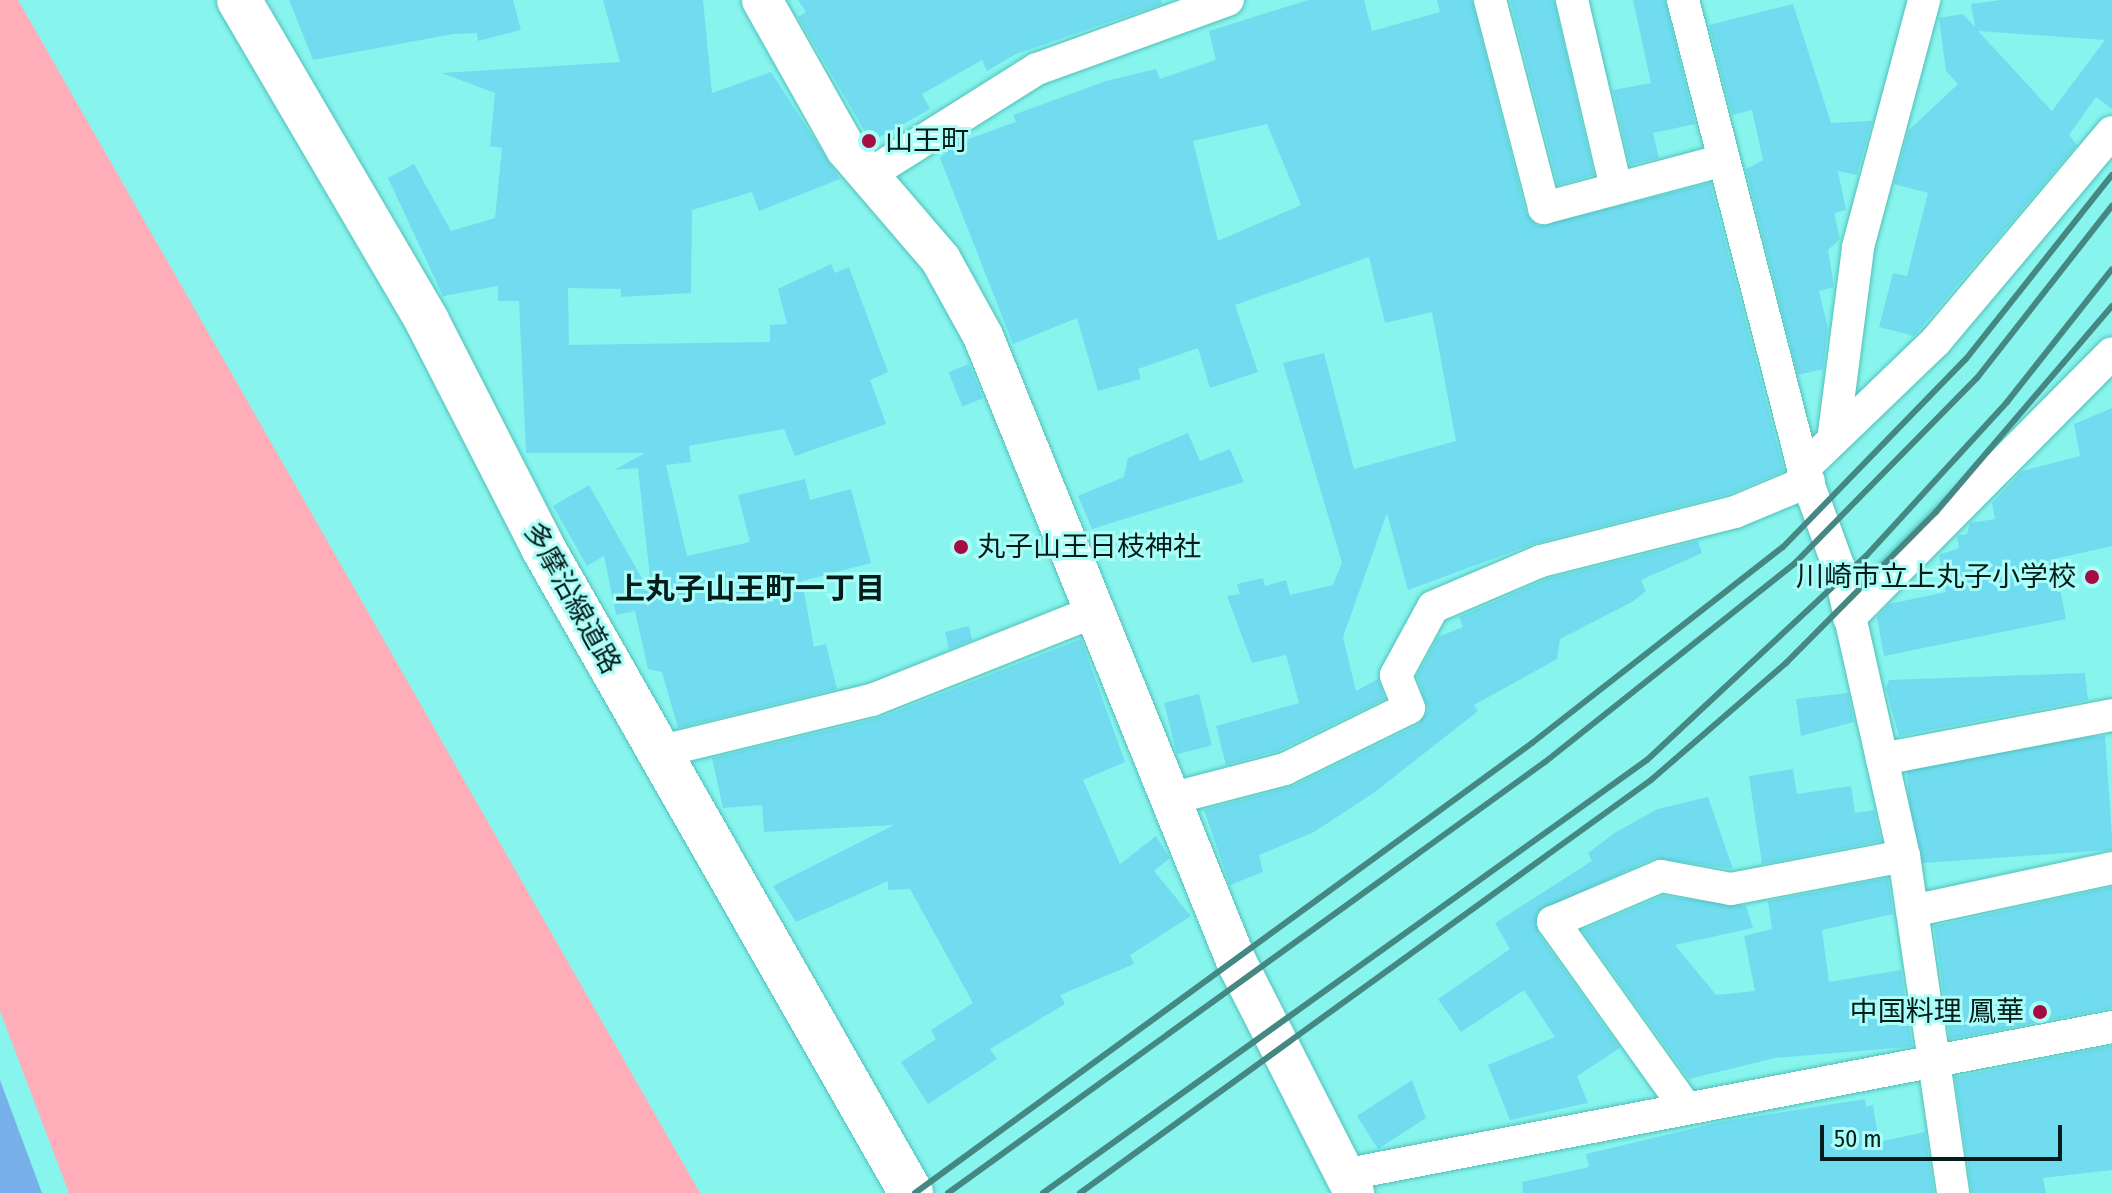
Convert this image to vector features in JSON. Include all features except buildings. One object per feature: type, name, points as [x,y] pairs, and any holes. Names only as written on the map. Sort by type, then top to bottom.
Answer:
[{"type":"main road","name":"多摩沿線道路","points":[[239,0],[427,321],[658,752],[911,1193]]},
{"type":"street","points":[[762,0],[846,149],[941,260],[983,336],[1091,613],[1237,963],[1349,1184],[1683,1104],[1930,1067],[2112,1027]]},
{"type":"street","points":[[1490,0],[1544,208],[1724,160]]},
{"type":"street","points":[[1572,0],[1616,187]]},
{"type":"street","points":[[1683,0],[1806,475],[1849,618],[1904,856],[1930,1067],[1953,1193]]},
{"type":"street","points":[[1834,433],[1858,247],[1924,0]]},
{"type":"street","points":[[870,174],[1037,69],[1222,1]]},
{"type":"street","points":[[1170,799],[1285,769],[1409,708],[1396,675],[1433,607],[1541,561],[1735,512],[1806,475],[1834,433],[1936,341],[2112,132]]},
{"type":"street","points":[[1849,618],[2112,353]]},
{"type":"street","points":[[658,752],[872,700],[1091,613]]},
{"type":"street","points":[[1882,759],[2112,715]]},
{"type":"street","points":[[1683,1104],[1553,922],[1661,876],[1731,889],[1904,856]]},
{"type":"street","points":[[1912,911],[2112,868]]},
{"type":"shaded area","points":[[0,0],[18,0],[700,1193],[69,1193],[0,1011]]},
{"type":"water","points":[[0,1080],[42,1193],[0,1193]]},
{"type":"railway","points":[[915,1193],[1532,743],[1783,547],[1966,359],[2112,175]]},
{"type":"railway","points":[[948,1193],[1545,762],[1795,563],[1977,378],[2112,206]]},
{"type":"railway","points":[[1043,1193],[1647,760],[1866,556],[2007,402],[2112,269]]},
{"type":"railway","points":[[1080,1193],[1651,780],[1786,663],[1936,512],[2112,306]]},
{"type":"place","name":"山王町","points":[[869,141]]},
{"type":"place","name":"丸子山王日枝神社","points":[[961,547]]},
{"type":"place","name":"川崎市立上丸子小学校","points":[[2092,577]]},
{"type":"place","name":"中国料理 鳳華","points":[[2040,1012]]},
{"type":"district","name":"上丸子山王町一丁目","points":[[750,589]]}]
